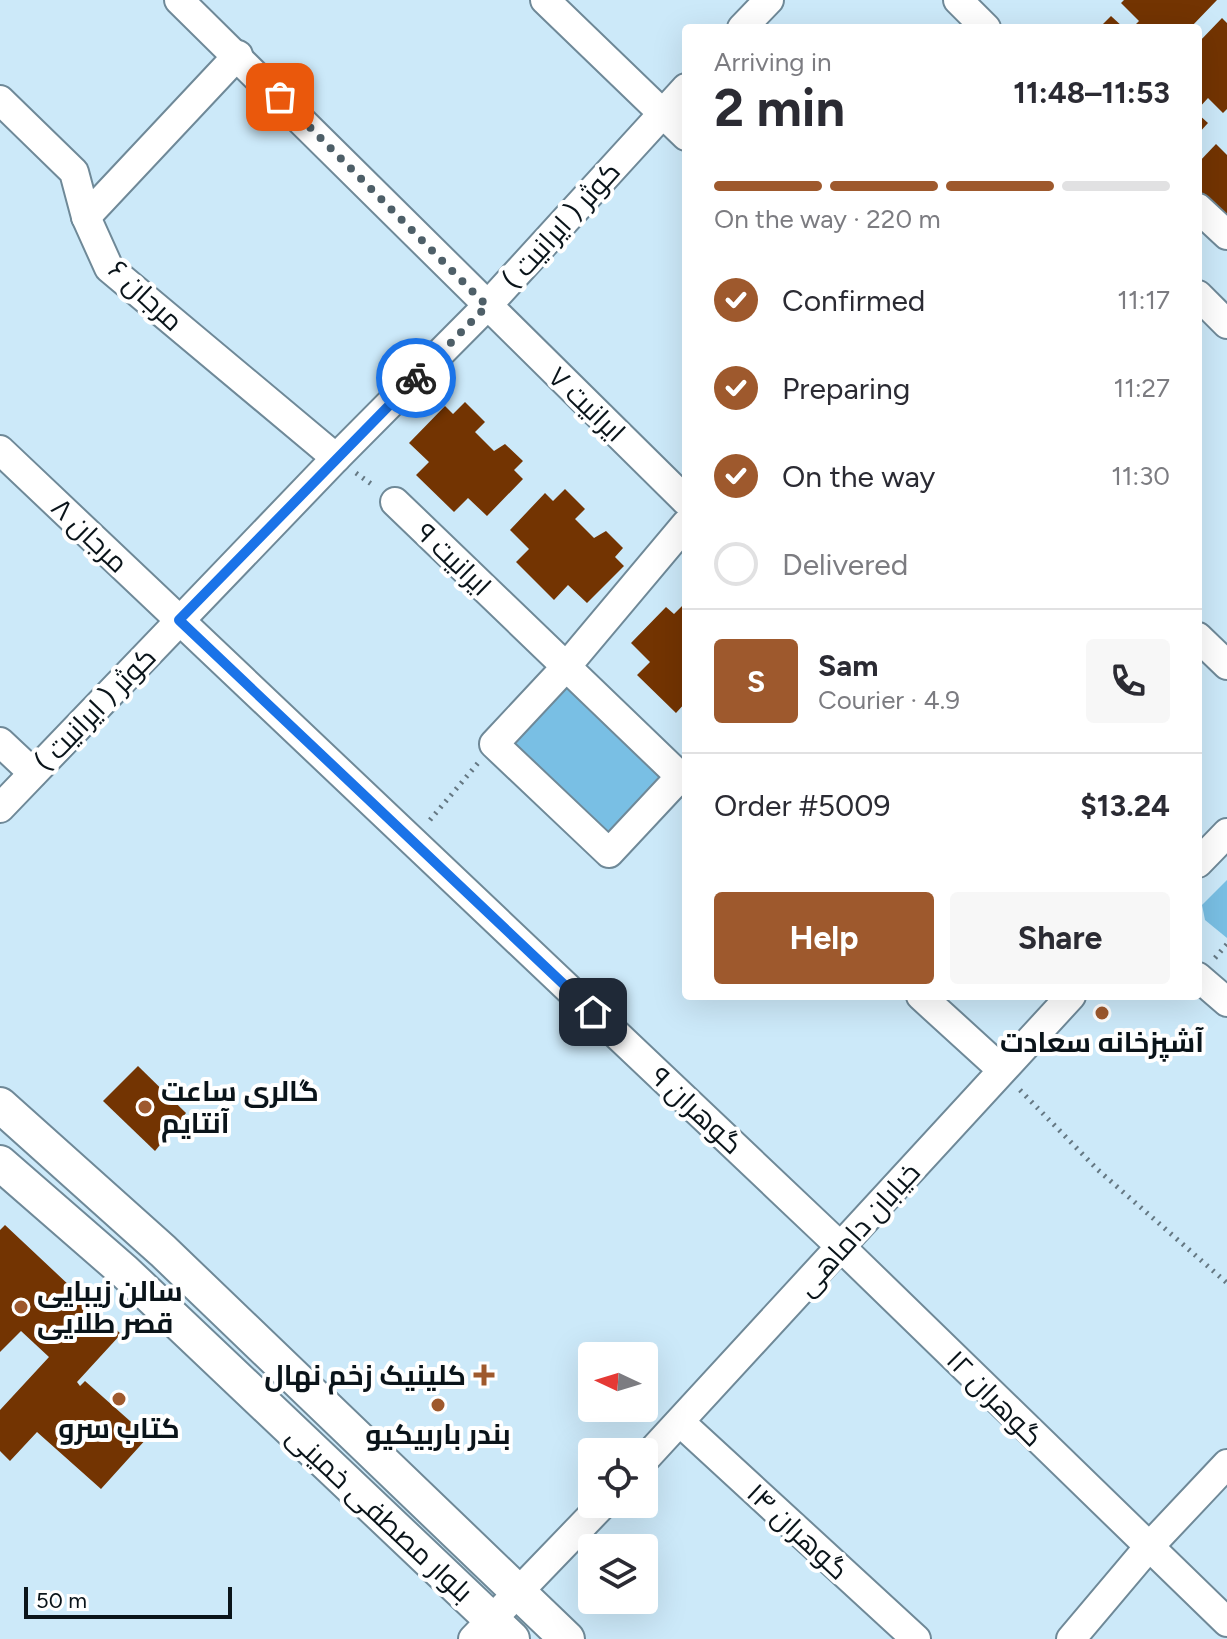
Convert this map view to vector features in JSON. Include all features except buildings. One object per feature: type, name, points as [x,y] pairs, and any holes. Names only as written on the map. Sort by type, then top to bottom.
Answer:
[{"type":"main road","name":"بلوار مصطفی خمینی","points":[[0,1105],[163,1251],[567,1639]]},
{"type":"main road","name":"بلوار مصطفی خمینی","points":[[0,1163],[124,1271],[492,1632]]},
{"type":"street","name":"ایرانیت ۷","points":[[179,0],[682,497]]},
{"type":"street","points":[[545,0],[682,132]]},
{"type":"street","points":[[746,24],[769,0]]},
{"type":"street","points":[[958,0],[982,24]]},
{"type":"street","points":[[86,217],[238,55]]},
{"type":"street","name":"کوثر ( ایرانیت )","points":[[0,808],[336,458],[487,306],[682,92]]},
{"type":"street","name":"مرجان ۶","points":[[0,100],[74,172],[86,217],[109,268],[336,458]]},
{"type":"street","points":[[1202,212],[1227,235]]},
{"type":"street","points":[[1202,299],[1227,324]]},
{"type":"street","name":"مرجان ۸","points":[[0,450],[412,841]]},
{"type":"street","name":"ایرانیت ۹","points":[[395,502],[682,779]]},
{"type":"street","points":[[682,529],[565,668],[494,744],[609,853],[682,781]]},
{"type":"street","points":[[1202,641],[1227,665]]},
{"type":"street","points":[[0,742],[33,773]]},
{"type":"street","points":[[1202,859],[1227,833]]},
{"type":"street","name":"گوهران ۹","points":[[412,841],[842,1248]]},
{"type":"street","points":[[1202,980],[1227,1002]]},
{"type":"street","points":[[925,1000],[1001,1069]]},
{"type":"street","name":"خیابان داماهی","points":[[658,1445],[1067,1000]]},
{"type":"street","name":"گوهران ۱۲","points":[[842,1248],[1147,1549],[1227,1622]]},
{"type":"street","name":"گوهران ۱۴","points":[[680,1422],[916,1639]]},
{"type":"street","points":[[1071,1639],[1147,1549],[1227,1464]]},
{"type":"street","points":[[492,1632],[519,1593],[590,1518]]},
{"type":"path","name":"ایرانیت ۹","points":[[336,458],[395,502]]},
{"type":"path","points":[[412,841],[494,744]]},
{"type":"path","points":[[1001,1069],[1098,1170],[1227,1283]]},
{"type":"shaded area","points":[[566,683],[665,778],[608,839],[509,744]]},
{"type":"shaded area","points":[[1227,880],[1227,938],[1205,920],[1202,905]]},
{"type":"way so far","points":[[280,97],[487,306],[416,378]]},
{"type":"place","name":"آشپزخانه سعادت","points":[[1102,1013]]},
{"type":"place","name":"گالری ساعت آنتایم","points":[[145,1107]]},
{"type":"place","name":"سالن زیبایی قصر طلایی","points":[[21,1307]]},
{"type":"place","name":"کلینیک زخم نهال","points":[[484,1375]]},
{"type":"place","name":"کتاب سرو","points":[[119,1399]]},
{"type":"place","name":"بندر باربیکیو","points":[[438,1405]]},
{"type":"route","points":[[416,378],[179,620],[593,1012]]}]
